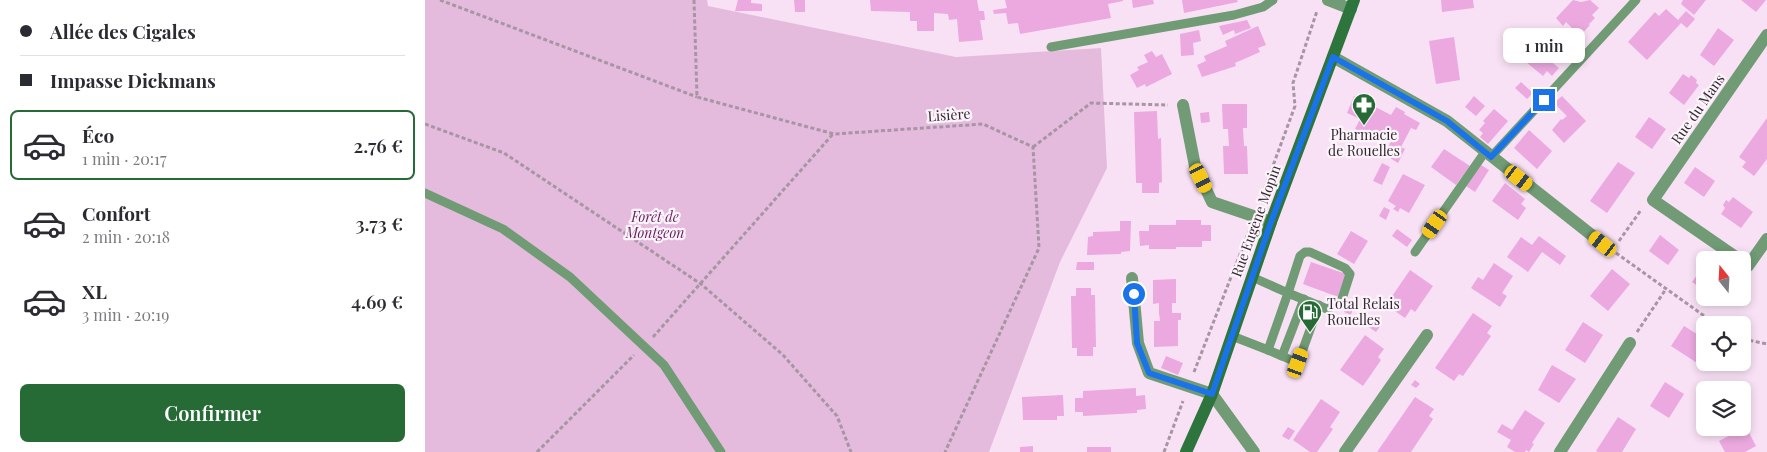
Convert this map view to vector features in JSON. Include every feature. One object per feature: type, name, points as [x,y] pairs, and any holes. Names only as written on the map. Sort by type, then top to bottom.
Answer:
[{"type":"main road","name":"Rue Eugène Mopin","points":[[1186,452],[1212,394],[1271,222],[1353,5]]},
{"type":"street","points":[[1328,0],[1353,5]]},
{"type":"street","name":"Rue du Mans","points":[[1653,200],[1767,35]]},
{"type":"street","points":[[1333,57],[1447,121],[1607,247]]},
{"type":"street","points":[[1183,105],[1195,166],[1212,202],[1271,222]]},
{"type":"street","points":[[1653,200],[1727,251]]},
{"type":"street","points":[[1751,262],[1767,239]]},
{"type":"street","points":[[1132,278],[1137,343],[1149,373],[1212,394],[1254,452]]},
{"type":"street","points":[[1345,452],[1427,335]]},
{"type":"street","points":[[1560,452],[1630,343]]},
{"type":"lane","points":[[1051,46],[1234,15],[1263,7],[1273,0]]},
{"type":"lane","points":[[1415,252],[1488,154],[1636,0]]},
{"type":"lane","points":[[425,193],[503,229],[570,277],[665,365],[721,452]]},
{"type":"lane","points":[[1252,277],[1288,293],[1327,309],[1341,302],[1350,274],[1345,268],[1310,252],[1305,252],[1300,256],[1288,293],[1268,350]]},
{"type":"lane","points":[[1282,356],[1304,299]]},
{"type":"lane","points":[[1231,336],[1298,363],[1319,305]]},
{"type":"path","name":"Lisière","points":[[439,0],[697,97],[834,134],[983,124],[1033,147]]},
{"type":"path","points":[[694,0],[697,97]]},
{"type":"path","points":[[1164,452],[1295,106],[1293,84],[1313,23]]},
{"type":"path","points":[[945,452],[1039,248],[1033,147],[1091,104],[1183,105]]},
{"type":"path","points":[[425,124],[504,153],[701,284],[783,355],[801,375],[837,416],[851,452]]},
{"type":"path","points":[[537,452],[645,345],[834,134]]},
{"type":"path","points":[[1653,200],[1644,206],[1607,247],[1704,316]]},
{"type":"path","points":[[1630,343],[1666,289]]},
{"type":"path","points":[[1751,341],[1766,344]]},
{"type":"green space","name":"Forêt de Montgeon","points":[[425,0],[707,0],[708,6],[956,57],[1101,48],[1107,168],[1060,262],[989,452],[425,452]]},
{"type":"building","points":[[738,0],[751,0],[751,3],[762,4],[762,11],[735,11]]},
{"type":"building","points":[[794,0],[805,0],[805,12],[795,12]]},
{"type":"building","points":[[870,0],[977,0],[979,11],[984,11],[985,20],[980,20],[983,40],[959,42],[957,19],[949,20],[948,14],[934,13],[934,31],[917,31],[917,21],[910,21],[910,12],[871,11]]},
{"type":"building","points":[[1005,0],[1123,1],[1108,4],[1111,18],[1020,34],[1018,23],[1008,24],[1006,13],[994,14],[993,10],[1007,8]]},
{"type":"building","points":[[1132,0],[1153,0],[1154,4],[1133,8]]},
{"type":"building","points":[[1182,0],[1237,0],[1238,2],[1184,13]]},
{"type":"building","points":[[1441,0],[1473,0],[1474,8],[1442,12]]},
{"type":"building","points":[[1573,0],[1581,2],[1590,0],[1599,8],[1592,15],[1595,18],[1580,36],[1566,22],[1563,26],[1556,18]]},
{"type":"building","points":[[1683,0],[1706,0],[1694,15],[1681,4]]},
{"type":"building","points":[[1741,0],[1766,0],[1756,12]]},
{"type":"building","points":[[1666,9],[1678,20],[1686,11],[1695,19],[1687,28],[1681,23],[1647,60],[1628,42],[1655,12],[1659,16]]},
{"type":"building","points":[[1247,20],[1251,28],[1235,34],[1234,30],[1223,35],[1219,26]]},
{"type":"building","points":[[1258,26],[1266,45],[1258,48],[1260,52],[1235,63],[1236,66],[1202,77],[1197,65],[1206,61],[1204,56],[1227,46],[1225,41]]},
{"type":"building","points":[[1718,28],[1734,40],[1714,66],[1700,55]]},
{"type":"building","points":[[1199,30],[1201,41],[1193,43],[1194,55],[1181,56],[1180,34]]},
{"type":"building","points":[[1454,37],[1460,80],[1436,84],[1429,41]]},
{"type":"building","points":[[1537,50],[1559,68],[1552,76],[1547,71],[1543,76],[1526,62]]},
{"type":"building","points":[[1152,51],[1156,57],[1162,54],[1172,74],[1146,87],[1145,84],[1137,88],[1130,75],[1139,70],[1137,67],[1148,62],[1144,55]]},
{"type":"building","points":[[1683,74],[1689,78],[1691,75],[1697,80],[1696,83],[1699,85],[1684,105],[1669,93]]},
{"type":"building","points":[[1521,82],[1533,93],[1527,99],[1515,88]]},
{"type":"building","points":[[1354,96],[1391,115],[1396,107],[1420,123],[1416,130],[1411,128],[1401,147],[1405,149],[1398,163],[1385,155],[1391,141],[1381,136],[1379,141],[1355,129],[1360,119],[1347,113]]},
{"type":"building","points":[[1474,96],[1485,106],[1476,116],[1465,107]]},
{"type":"building","points":[[1562,96],[1586,121],[1564,143],[1552,130],[1561,119],[1567,116],[1554,103]]},
{"type":"building","points":[[1222,104],[1247,104],[1247,128],[1243,128],[1244,146],[1247,146],[1248,174],[1224,174],[1223,146],[1229,146],[1228,129],[1223,129]]},
{"type":"building","points":[[1494,109],[1508,121],[1488,144],[1480,137],[1483,133],[1479,130],[1485,123],[1483,121]]},
{"type":"building","points":[[1157,111],[1158,139],[1161,138],[1162,182],[1159,183],[1159,193],[1142,193],[1142,183],[1136,183],[1134,112]]},
{"type":"building","points":[[1209,112],[1210,122],[1201,123],[1200,113]]},
{"type":"building","points":[[1649,117],[1666,129],[1652,149],[1635,137]]},
{"type":"building","points":[[1767,118],[1767,159],[1754,176],[1742,167],[1746,162],[1739,157]]},
{"type":"building","points":[[1529,130],[1552,151],[1537,169],[1514,148]]},
{"type":"building","points":[[1444,149],[1470,166],[1456,185],[1431,167]]},
{"type":"building","points":[[1618,162],[1635,173],[1607,213],[1590,201]]},
{"type":"building","points":[[1382,163],[1390,167],[1382,185],[1373,181]]},
{"type":"building","points":[[1481,165],[1489,170],[1475,192],[1466,186]]},
{"type":"building","points":[[1695,167],[1715,181],[1704,197],[1684,183]]},
{"type":"building","points":[[1403,174],[1425,185],[1409,213],[1400,208],[1398,212],[1393,209],[1396,206],[1388,201]]},
{"type":"building","points":[[1505,183],[1525,199],[1521,204],[1526,208],[1518,220],[1492,201]]},
{"type":"building","points":[[1733,197],[1753,212],[1741,228],[1721,214],[1725,208],[1723,205],[1726,200],[1729,202]]},
{"type":"building","points":[[1384,207],[1390,210],[1386,220],[1379,216]]},
{"type":"building","points":[[1176,220],[1201,220],[1201,225],[1211,225],[1211,241],[1202,241],[1202,247],[1176,247],[1176,249],[1149,249],[1149,245],[1140,246],[1139,231],[1149,231],[1149,225],[1176,225]]},
{"type":"building","points":[[1120,221],[1131,221],[1130,251],[1121,252],[1121,254],[1087,255],[1088,237],[1093,236],[1093,232],[1120,231]]},
{"type":"building","points":[[1397,229],[1412,240],[1407,247],[1392,236]]},
{"type":"building","points":[[1351,231],[1368,241],[1354,264],[1337,254]]},
{"type":"building","points":[[1660,235],[1679,250],[1668,265],[1649,251]]},
{"type":"building","points":[[1539,236],[1566,256],[1560,265],[1542,252],[1528,272],[1507,257],[1521,237],[1532,245]]},
{"type":"building","points":[[1077,262],[1094,262],[1094,270],[1076,270]]},
{"type":"building","points":[[1311,262],[1346,274],[1338,297],[1303,284]]},
{"type":"building","points":[[1494,263],[1513,276],[1502,293],[1507,296],[1500,307],[1471,288],[1478,277],[1483,280]]},
{"type":"building","points":[[1612,269],[1630,284],[1608,311],[1590,296]]},
{"type":"building","points":[[1410,270],[1433,286],[1415,312],[1411,309],[1405,318],[1386,305]]},
{"type":"building","points":[[1696,276],[1696,285],[1692,282]]},
{"type":"building","points":[[1176,279],[1176,303],[1172,303],[1172,313],[1181,313],[1181,320],[1178,320],[1178,346],[1154,347],[1154,321],[1160,321],[1159,303],[1153,304],[1153,280]]},
{"type":"building","points":[[1076,288],[1091,288],[1091,295],[1095,295],[1096,347],[1093,347],[1093,356],[1077,356],[1077,348],[1072,348],[1071,296],[1076,296]]},
{"type":"building","points":[[1347,302],[1354,305],[1351,315],[1344,312]]},
{"type":"building","points":[[1473,313],[1492,326],[1487,333],[1491,336],[1463,376],[1459,374],[1454,381],[1435,368]]},
{"type":"building","points":[[1372,318],[1381,325],[1376,332],[1367,326]]},
{"type":"building","points":[[1583,322],[1603,335],[1585,363],[1565,350]]},
{"type":"building","points":[[1684,326],[1696,333],[1696,362],[1671,346]]},
{"type":"building","points":[[1365,335],[1384,349],[1378,357],[1381,360],[1363,386],[1340,370]]},
{"type":"building","points":[[1166,356],[1183,363],[1178,375],[1161,368]]},
{"type":"building","points":[[1552,365],[1576,379],[1559,403],[1538,390]]},
{"type":"building","points":[[1415,380],[1420,384],[1416,388],[1411,385]]},
{"type":"building","points":[[1665,382],[1684,394],[1669,418],[1650,406]]},
{"type":"building","points":[[1136,388],[1136,396],[1145,395],[1146,409],[1137,410],[1137,413],[1083,416],[1083,412],[1075,412],[1075,398],[1083,398],[1083,391]]},
{"type":"building","points":[[1063,395],[1064,416],[1057,416],[1057,420],[1023,420],[1022,397]]},
{"type":"building","points":[[1415,397],[1434,409],[1429,416],[1433,419],[1411,452],[1377,452]]},
{"type":"building","points":[[1321,399],[1340,412],[1330,427],[1333,429],[1317,452],[1310,452],[1293,440]]},
{"type":"building","points":[[1525,410],[1545,423],[1532,443],[1534,444],[1529,452],[1526,450],[1525,452],[1515,452],[1507,447],[1511,440],[1497,432],[1502,424],[1512,430]]},
{"type":"building","points":[[1618,417],[1636,429],[1622,452],[1596,451]]},
{"type":"building","points":[[1288,427],[1295,431],[1289,440],[1282,436]]},
{"type":"building","points":[[1729,436],[1751,436],[1756,446],[1745,452],[1725,452],[1719,441]]},
{"type":"building","points":[[1033,446],[1033,452],[1020,452],[1020,447]]},
{"type":"building","points":[[1087,447],[1111,447],[1111,452],[1087,452]]},
{"type":"place","name":"Pharmacie de Rouelles","points":[[1364,126]]},
{"type":"place","name":"Total Relais Rouelles","points":[[1310,333]]},
{"type":"route","points":[[1134,294],[1137,343],[1149,373],[1212,394],[1271,222],[1333,57],[1447,121],[1491,157],[1544,100]]}]
